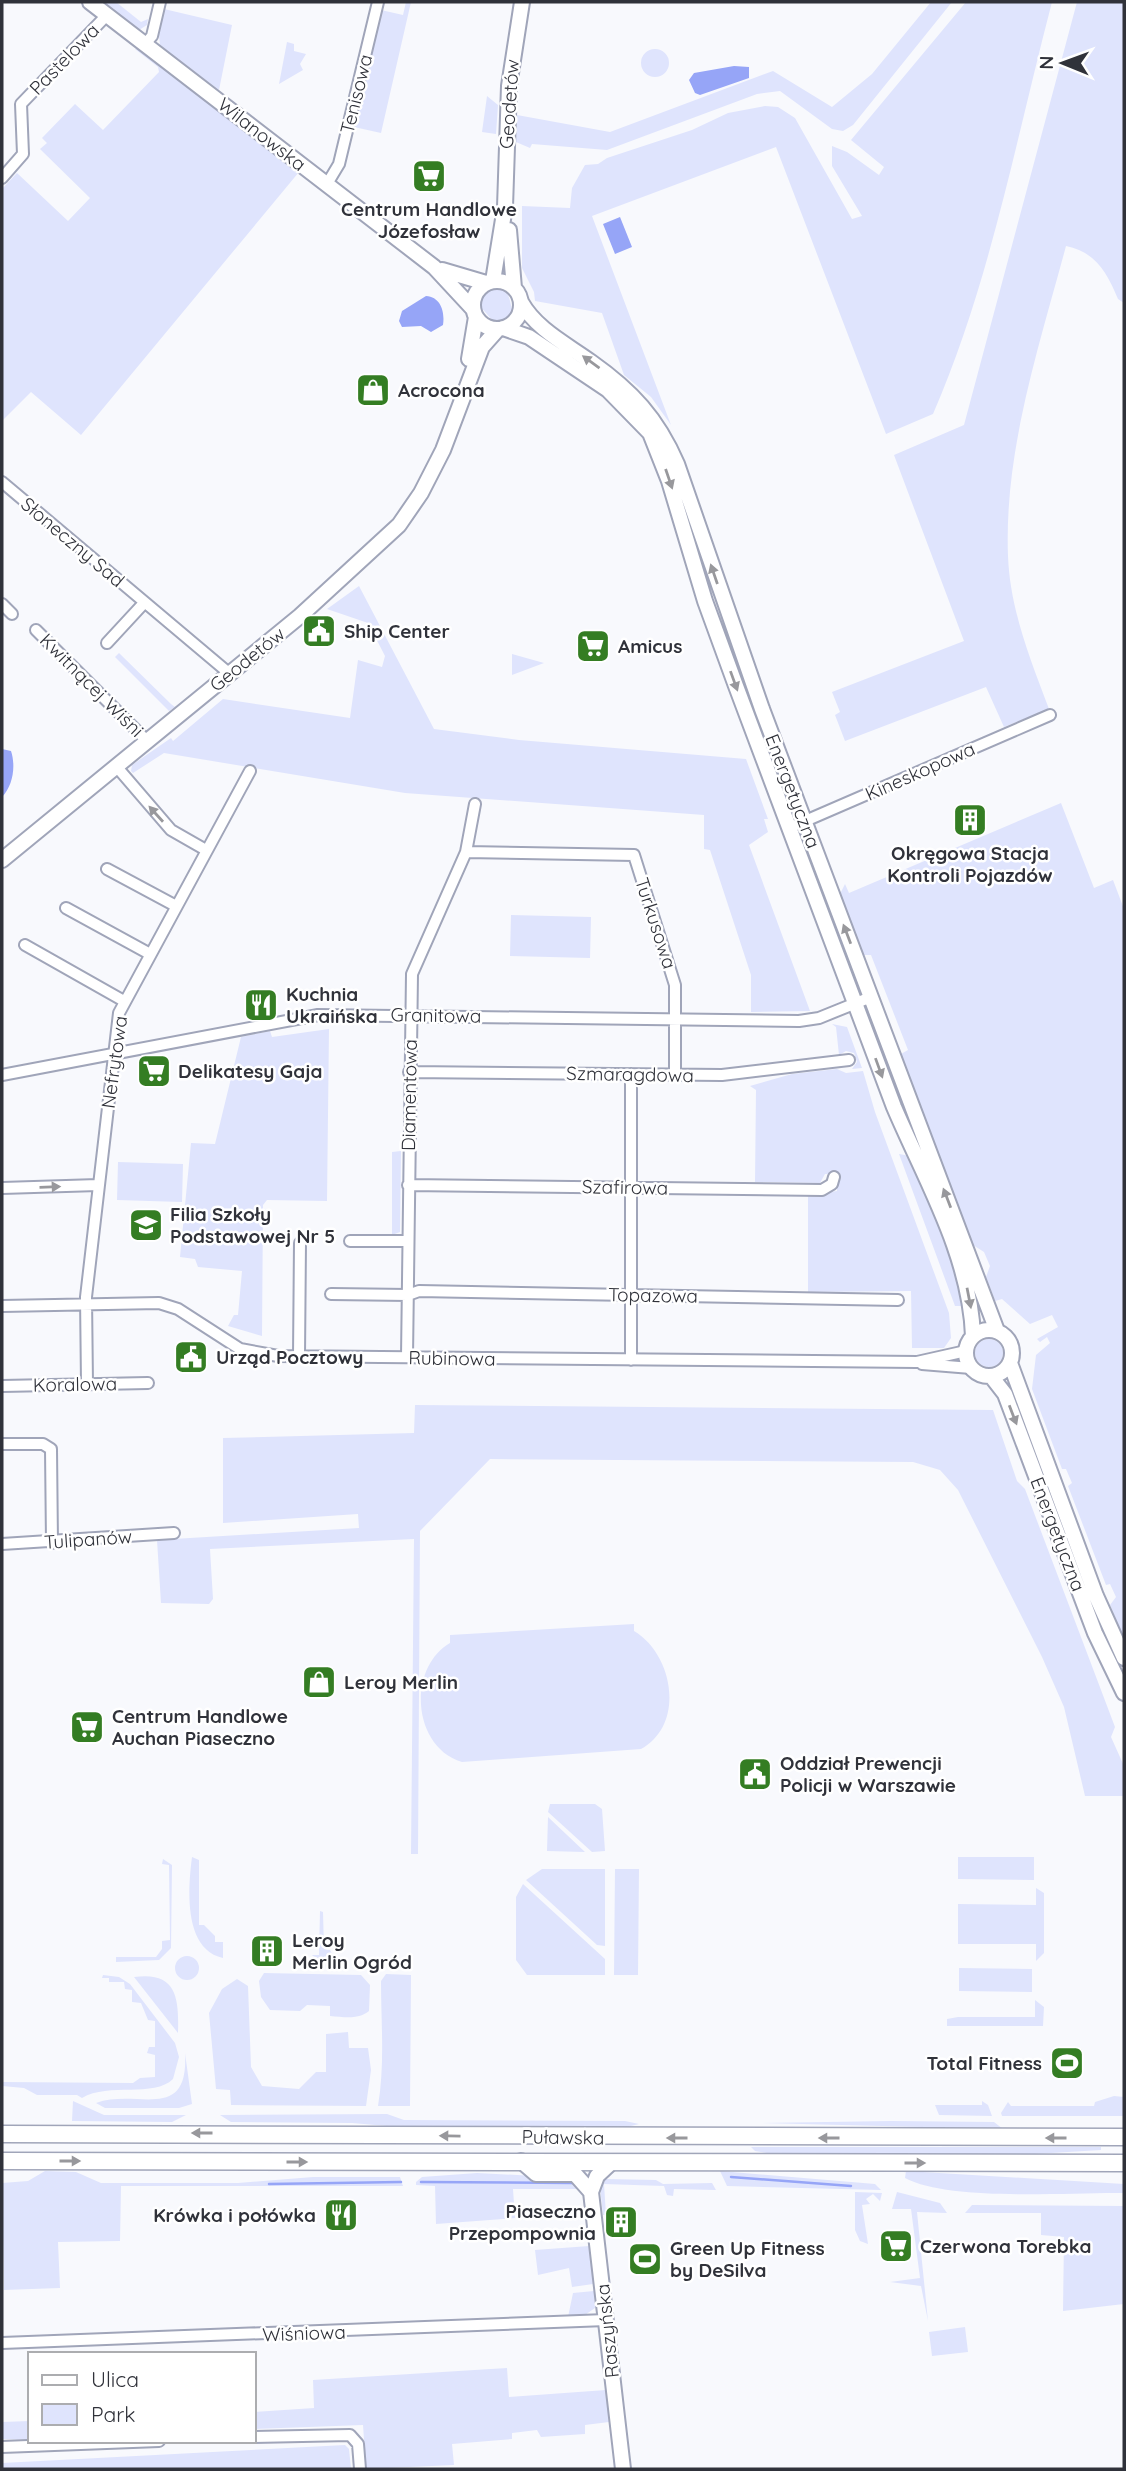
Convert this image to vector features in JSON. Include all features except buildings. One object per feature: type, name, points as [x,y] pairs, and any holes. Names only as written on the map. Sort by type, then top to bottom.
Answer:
[{"type":"main road","name":"Puławska","points":[[2,2134],[1124,2137]]},
{"type":"main road","name":"Puławska","points":[[2,2161],[1124,2164]]},
{"type":"street","name":"Wilanowska","points":[[90,2],[434,267],[475,313]]},
{"type":"street","points":[[145,44],[152,36],[160,2]]},
{"type":"street","name":"Tenisowa","points":[[327,184],[339,164],[378,2]]},
{"type":"street","name":"Geodetów","points":[[514,288],[505,207],[509,86],[522,2]]},
{"type":"street","name":"Pastelowa","points":[[2,178],[23,154],[21,103],[107,15]]},
{"type":"street","name":"Geodetów","points":[[489,282],[505,207]]},
{"type":"street","name":"Wilanowska","points":[[434,267],[489,282]]},
{"type":"street","points":[[489,282],[504,282],[514,288],[521,302],[517,317],[500,328],[484,325],[475,313],[475,294],[489,282]]},
{"type":"street","name":"Energetyczna","points":[[521,302],[533,320],[617,381],[642,405],[663,433],[804,822],[997,1331],[1011,1345],[1010,1363],[1096,1596],[1124,1658]]},
{"type":"street","name":"Geodetów","points":[[465,384],[475,313]]},
{"type":"street","name":"Geodetów","points":[[2,860],[230,674],[352,571],[399,525],[421,493],[443,450],[465,384],[482,346],[500,328]]},
{"type":"street","name":"Energetyczna","points":[[500,328],[529,337],[608,390],[650,433],[683,521],[708,609],[789,828],[894,1107],[921,1163],[964,1277],[972,1311],[973,1336]]},
{"type":"street","name":"Słoneczny Sad","points":[[2,482],[230,674]]},
{"type":"street","name":"Słoneczny Sad","points":[[107,643],[144,603]]},
{"type":"street","points":[[2,604],[12,614]]},
{"type":"street","name":"Kwitnącej Wiśni","points":[[36,630],[147,741]]},
{"type":"street","name":"Kineskopowa","points":[[789,828],[1051,715]]},
{"type":"street","points":[[116,766],[171,830],[206,850]]},
{"type":"street","name":"Nefrytowa","points":[[87,1384],[86,1305],[114,1052],[124,1001],[250,771]]},
{"type":"street","name":"Diamentowa","points":[[407,1357],[412,974],[466,852],[475,804]]},
{"type":"street","name":"Turkusowa","points":[[466,852],[634,855],[675,985],[675,1074]]},
{"type":"street","points":[[107,869],[176,906]]},
{"type":"street","points":[[66,908],[150,954]]},
{"type":"street","points":[[25,945],[124,1001]]},
{"type":"street","name":"Granitowa","points":[[2,1075],[318,1015],[808,1020],[872,997]]},
{"type":"street","name":"Szmaragdowa","points":[[409,1072],[722,1076],[849,1060]]},
{"type":"street","points":[[631,1074],[631,1360]]},
{"type":"street","name":"Szafirowa","points":[[408,1185],[821,1190],[832,1184],[834,1177]]},
{"type":"street","points":[[2,1188],[98,1185]]},
{"type":"street","points":[[350,1241],[407,1241]]},
{"type":"street","points":[[299,1356],[300,1243]]},
{"type":"street","name":"Topazowa","points":[[331,1294],[631,1294],[898,1300]]},
{"type":"street","name":"Rubinowa","points":[[2,1306],[169,1306],[243,1350],[299,1356],[916,1362],[966,1351]]},
{"type":"street","points":[[997,1331],[984,1330],[973,1336],[966,1351],[971,1367],[979,1374],[991,1376],[1002,1372],[1010,1363]]},
{"type":"street","name":"Rubinowa","points":[[916,1362],[925,1365],[971,1367]]},
{"type":"street","name":"Energetyczna","points":[[991,1376],[1005,1394],[1095,1633],[1124,1693]]},
{"type":"street","name":"Koralowa","points":[[2,1386],[148,1383]]},
{"type":"street","points":[[2,1444],[43,1444],[51,1449],[52,1543]]},
{"type":"street","name":"Tulipanów","points":[[2,1544],[52,1543],[174,1533]]},
{"type":"street","points":[[521,2161],[536,2174],[575,2174],[592,2192],[597,2176],[612,2162]]},
{"type":"street","name":"Raszyńska","points":[[592,2192],[623,2469]]},
{"type":"street","name":"Wiśniowa","points":[[2,2343],[606,2320]]},
{"type":"street","points":[[256,2437],[350,2435],[358,2444],[360,2469]]},
{"type":"street","points":[[2,2447],[107,2443]]},
{"type":"green space","points":[[102,2],[116,2],[141,22],[148,19],[147,25],[139,30]]},
{"type":"green space","points":[[406,2],[411,2],[381,133],[354,127],[381,10],[403,15]]},
{"type":"green space","points":[[931,2],[952,2],[853,125],[843,131],[832,129],[780,91],[757,94],[607,150],[532,144],[530,148],[516,142],[517,115],[610,132],[773,71],[832,107],[872,74]]},
{"type":"green space","points":[[966,2],[1052,2],[971,314],[933,414],[886,434],[776,147],[592,216],[671,425],[651,397],[624,375],[602,313],[535,301],[534,292],[522,268],[522,206],[570,208],[572,188],[585,165],[598,164],[607,158],[692,130],[728,113],[765,106],[778,107],[795,118],[852,219],[862,216],[832,166],[832,146],[847,152],[879,175],[884,167],[851,140]]},
{"type":"green space","points":[[1077,2],[1124,2],[1124,303],[1118,299],[1105,272],[1093,259],[1066,246],[1025,399],[1017,438],[1008,516],[1008,556],[1013,595],[1022,634],[1049,709],[1004,727],[986,687],[845,741],[835,715],[840,712],[832,692],[964,641],[894,455],[964,425]]},
{"type":"green space","points":[[164,9],[232,25],[219,90],[160,46],[159,35]]},
{"type":"green space","points":[[287,42],[294,44],[294,51],[306,54],[300,64],[303,70],[279,84]]},
{"type":"green space","points":[[138,48],[299,172],[81,435],[31,392],[2,421],[2,189],[17,173],[68,221],[90,198],[40,149],[47,143],[42,138],[75,104],[103,130],[159,72],[158,67],[135,49]]},
{"type":"green space","points":[[655,49],[665,53],[669,63],[665,73],[655,77],[645,73],[641,63],[645,53]]},
{"type":"green space","points":[[487,96],[498,105],[496,134],[482,132]]},
{"type":"green space","points":[[494,286],[505,290],[507,294],[516,317],[512,322],[496,322],[477,304],[482,291]]},
{"type":"green space","points":[[359,586],[434,729],[519,740],[746,759],[768,819],[764,819],[768,832],[749,845],[810,1011],[751,1012],[751,975],[710,850],[704,849],[704,815],[405,793],[164,753],[133,773],[131,771],[132,765],[171,738],[173,741],[223,699],[350,718],[358,660],[382,667],[385,656],[368,623],[327,609]]},
{"type":"green space","points":[[119,653],[175,707],[169,711],[115,657]]},
{"type":"green space","points":[[512,654],[544,663],[512,675]]},
{"type":"green space","points":[[1061,803],[1094,888],[1113,880],[1124,909],[1124,1640],[1110,1605],[1116,1597],[1110,1584],[1106,1585],[1068,1486],[1072,1483],[1066,1469],[1062,1469],[1032,1389],[1036,1355],[1050,1343],[1047,1337],[1040,1342],[1037,1339],[1058,1327],[1052,1315],[1030,1324],[1002,1299],[995,1301],[986,1277],[990,1266],[984,1252],[973,1245],[901,1054],[908,1050],[871,955],[863,955],[840,894],[845,884],[849,893]]},
{"type":"green space","points":[[802,833],[857,975],[851,977],[800,841]]},
{"type":"green space","points":[[511,915],[591,917],[590,958],[510,956]]},
{"type":"green space","points":[[832,1024],[847,1027],[862,1068],[852,1069],[857,1062],[854,1053],[846,1051],[839,1055],[836,1027]]},
{"type":"green space","points":[[329,1029],[327,1201],[267,1200],[263,1205],[262,1336],[228,1326],[234,1315],[238,1315],[242,1271],[198,1267],[195,1259],[180,1257],[191,1143],[215,1144],[241,1037],[270,1031],[272,1037]]},
{"type":"green space","points":[[837,1069],[846,1073],[863,1071],[875,1112],[949,1313],[951,1338],[944,1348],[912,1348],[911,1291],[808,1292],[808,1195],[837,1191],[837,1174],[825,1174],[820,1183],[755,1182],[756,1090],[750,1086],[792,1074]]},
{"type":"green space","points":[[401,1151],[400,1232],[392,1235],[392,1152]]},
{"type":"green space","points":[[899,1154],[910,1156],[960,1279],[966,1306],[955,1306]]},
{"type":"green space","points":[[118,1162],[183,1164],[182,1202],[117,1200]]},
{"type":"green space","points":[[989,1339],[999,1343],[1003,1353],[999,1363],[989,1367],[979,1363],[975,1353],[979,1343]]},
{"type":"green space","points":[[415,1405],[993,1410],[1017,1481],[1025,1489],[1115,1727],[1111,1737],[1124,1766],[1124,1796],[1085,1796],[1064,1707],[1042,1657],[958,1490],[940,1470],[913,1462],[490,1459],[420,1531],[418,1854],[411,1854],[414,1539],[210,1549],[213,1599],[209,1604],[161,1603],[157,1540],[359,1528],[358,1514],[223,1523],[223,1438],[414,1433]]},
{"type":"green space","points":[[634,1624],[634,1631],[658,1656],[669,1689],[669,1707],[664,1723],[655,1738],[641,1749],[462,1762],[445,1754],[433,1741],[421,1706],[422,1688],[427,1670],[436,1655],[450,1643],[450,1635]]},
{"type":"green space","points":[[550,1804],[595,1804],[602,1809],[605,1851],[592,1852],[548,1812]]},
{"type":"green space","points":[[548,1817],[585,1852],[547,1851]]},
{"type":"green space","points":[[192,1857],[199,1860],[199,1925],[204,1925],[215,1936],[215,1942],[223,1942],[223,1958],[210,1952],[201,1943],[195,1930],[190,1900]]},
{"type":"green space","points":[[958,1857],[1034,1857],[1034,1880],[958,1879]]},
{"type":"green space","points":[[163,1859],[172,1865],[171,1948],[159,1960],[116,1962],[116,1957],[156,1957],[162,1949],[162,1941],[170,1940],[169,1865],[162,1864]]},
{"type":"green space","points":[[542,1869],[605,1869],[605,1946],[597,1945],[526,1880]]},
{"type":"green space","points":[[615,1869],[639,1869],[638,1975],[614,1975]]},
{"type":"green space","points":[[523,1884],[605,1959],[605,1975],[527,1975],[516,1960],[516,1897]]},
{"type":"green space","points":[[1036,1888],[1044,1893],[1044,1953],[1036,1961],[1036,1944],[958,1944],[958,1904],[1036,1905]]},
{"type":"green space","points":[[320,1911],[323,1912],[324,1949],[330,1950],[332,1954],[330,1960],[320,1963],[312,1955],[319,1955]]},
{"type":"green space","points":[[187,1956],[196,1959],[199,1968],[196,1977],[187,1980],[178,1977],[175,1968],[178,1959]]},
{"type":"green space","points":[[959,1968],[1032,1969],[1032,1992],[959,1991]]},
{"type":"green space","points":[[264,1973],[361,1975],[370,1985],[369,2011],[360,2016],[346,2017],[330,2016],[330,2006],[307,2005],[300,2011],[270,2010],[261,1997],[259,1981]]},
{"type":"green space","points":[[386,1974],[411,1975],[410,2106],[378,2106],[382,2059],[381,1981]]},
{"type":"green space","points":[[103,1975],[119,1977],[130,1984],[175,2043],[179,2057],[173,2079],[155,2088],[105,2091],[82,2098],[77,2095],[37,2095],[24,2088],[2,2086],[2,2082],[133,2083],[140,2078],[155,2077],[155,2055],[147,2053],[149,2047],[155,2047],[155,2021],[148,2020],[141,2003],[132,2002],[132,1990],[125,1989],[124,1982],[109,1982],[109,1978],[102,1978]]},
{"type":"green space","points":[[134,1977],[159,1978],[167,1983],[176,1998],[178,2033]]},
{"type":"green space","points":[[237,1979],[248,1986],[251,2067],[262,2086],[299,2089],[316,2072],[326,2072],[326,2034],[348,2032],[349,2048],[368,2048],[371,2070],[366,2106],[231,2105],[230,2090],[216,2089],[209,2013],[222,1989]]},
{"type":"green space","points":[[1035,2000],[1044,2007],[1043,2026],[947,2026],[947,2019],[958,2017],[1035,2017]]},
{"type":"green space","points":[[185,2053],[192,2104],[179,2108],[105,2108],[96,2103],[112,2099],[157,2099],[169,2096],[179,2089],[184,2075]]},
{"type":"green space","points":[[1114,2096],[1124,2097],[1124,2116],[1002,2116],[1001,2113],[1008,2102],[1011,2106],[1094,2106],[1095,2102]]},
{"type":"green space","points":[[73,2101],[104,2115],[186,2115],[172,2122],[72,2121]]},
{"type":"green space","points":[[982,2101],[988,2105],[992,2116],[939,2115],[935,2105],[982,2105]]},
{"type":"green space","points":[[387,2114],[404,2120],[625,2121],[639,2124],[623,2128],[410,2128],[352,2123],[231,2122],[220,2115]]},
{"type":"green space","points":[[994,2122],[1003,2129],[761,2123]]},
{"type":"green space","points":[[751,2147],[1101,2147],[1101,2150],[1018,2155],[773,2154],[755,2151]]},
{"type":"green space","points":[[45,2171],[76,2172],[101,2183],[238,2183],[313,2177],[400,2177],[403,2186],[121,2186],[120,2241],[58,2242],[60,2288],[4,2290],[2,2183],[28,2181]]},
{"type":"green space","points":[[720,2171],[875,2184],[881,2190],[727,2186]]},
{"type":"green space","points":[[906,2171],[1124,2184],[1124,2193],[1011,2194],[950,2190],[905,2178]]},
{"type":"green space","points":[[477,2173],[573,2178],[581,2189],[513,2189],[515,2218],[436,2224],[435,2186],[416,2185],[416,2182],[422,2177]]},
{"type":"green space","points":[[606,2179],[656,2180],[663,2184],[712,2183],[716,2190],[674,2189],[673,2196],[667,2195],[664,2186],[604,2184],[606,2215],[603,2215],[600,2187]]},
{"type":"green space","points":[[855,2192],[882,2193],[880,2201],[873,2194],[866,2199],[870,2204],[862,2205],[868,2244],[860,2241],[855,2230]]},
{"type":"green space","points":[[897,2192],[940,2203],[947,2213],[917,2212],[928,2321],[921,2286],[890,2282],[920,2278],[911,2209],[892,2209]]},
{"type":"green space","points":[[972,2205],[1124,2206],[1124,2304],[1063,2311],[1064,2237],[1041,2235],[1041,2213],[965,2213]]},
{"type":"green space","points":[[589,2246],[593,2284],[572,2287],[569,2268],[538,2275],[535,2250]]},
{"type":"green space","points":[[594,2291],[595,2308],[582,2317],[568,2317],[573,2293]]},
{"type":"green space","points":[[965,2327],[968,2352],[932,2356],[929,2332]]},
{"type":"green space","points":[[507,2368],[509,2397],[606,2390],[609,2422],[585,2425],[585,2434],[541,2437],[537,2430],[512,2433],[512,2439],[452,2444],[454,2465],[366,2469],[363,2425],[256,2429],[256,2412],[314,2408],[313,2380]]},
{"type":"green space","points":[[28,2421],[28,2440],[2,2439],[2,2422]]},
{"type":"green space","points":[[345,2445],[349,2449],[351,2469],[2,2469],[2,2463]]},
{"type":"water","points":[[734,66],[749,67],[749,78],[700,95],[695,93],[689,80],[694,73]]},
{"type":"water","points":[[620,217],[632,247],[615,254],[603,224]]},
{"type":"water","points":[[426,296],[435,299],[441,306],[443,325],[431,332],[421,326],[402,327],[399,321],[402,311]]},
{"type":"water","points":[[2,749],[11,751],[13,763],[11,782],[2,797]]},
{"type":"waterway","points":[[731,2177],[851,2186]]},
{"type":"waterway","points":[[269,2184],[401,2182]]},
{"type":"waterway","points":[[421,2182],[573,2183]]},
{"type":"place","name":"Centrum Handlowe Józefosław","points":[[429,176]]},
{"type":"place","name":"Acrocona","points":[[373,390]]},
{"type":"place","name":"Ship Center","points":[[319,631]]},
{"type":"place","name":"Amicus","points":[[593,646]]},
{"type":"place","name":"Okręgowa Stacja Kontroli Pojazdów","points":[[970,820]]},
{"type":"place","name":"Kuchnia Ukraińska","points":[[261,1005]]},
{"type":"place","name":"Delikatesy Gaja","points":[[154,1071]]},
{"type":"place","name":"Filia Szkoły Podstawowej Nr 5","points":[[146,1225]]},
{"type":"place","name":"Urząd Pocztowy","points":[[191,1357]]},
{"type":"place","name":"Leroy Merlin","points":[[319,1682]]},
{"type":"place","name":"Centrum Handlowe Auchan Piaseczno","points":[[87,1727]]},
{"type":"place","name":"Oddział Prewencji Policji w Warszawie","points":[[755,1774]]},
{"type":"place","name":"Leroy Merlin Ogród","points":[[267,1951]]},
{"type":"place","name":"Total Fitness","points":[[1067,2063]]},
{"type":"place","name":"Krówka i połówka","points":[[341,2215]]},
{"type":"place","name":"Piaseczno Przepompownia","points":[[621,2222]]},
{"type":"place","name":"Czerwona Torebka","points":[[896,2246]]},
{"type":"place","name":"Green Up Fitness by DeSilva","points":[[645,2259]]}]
